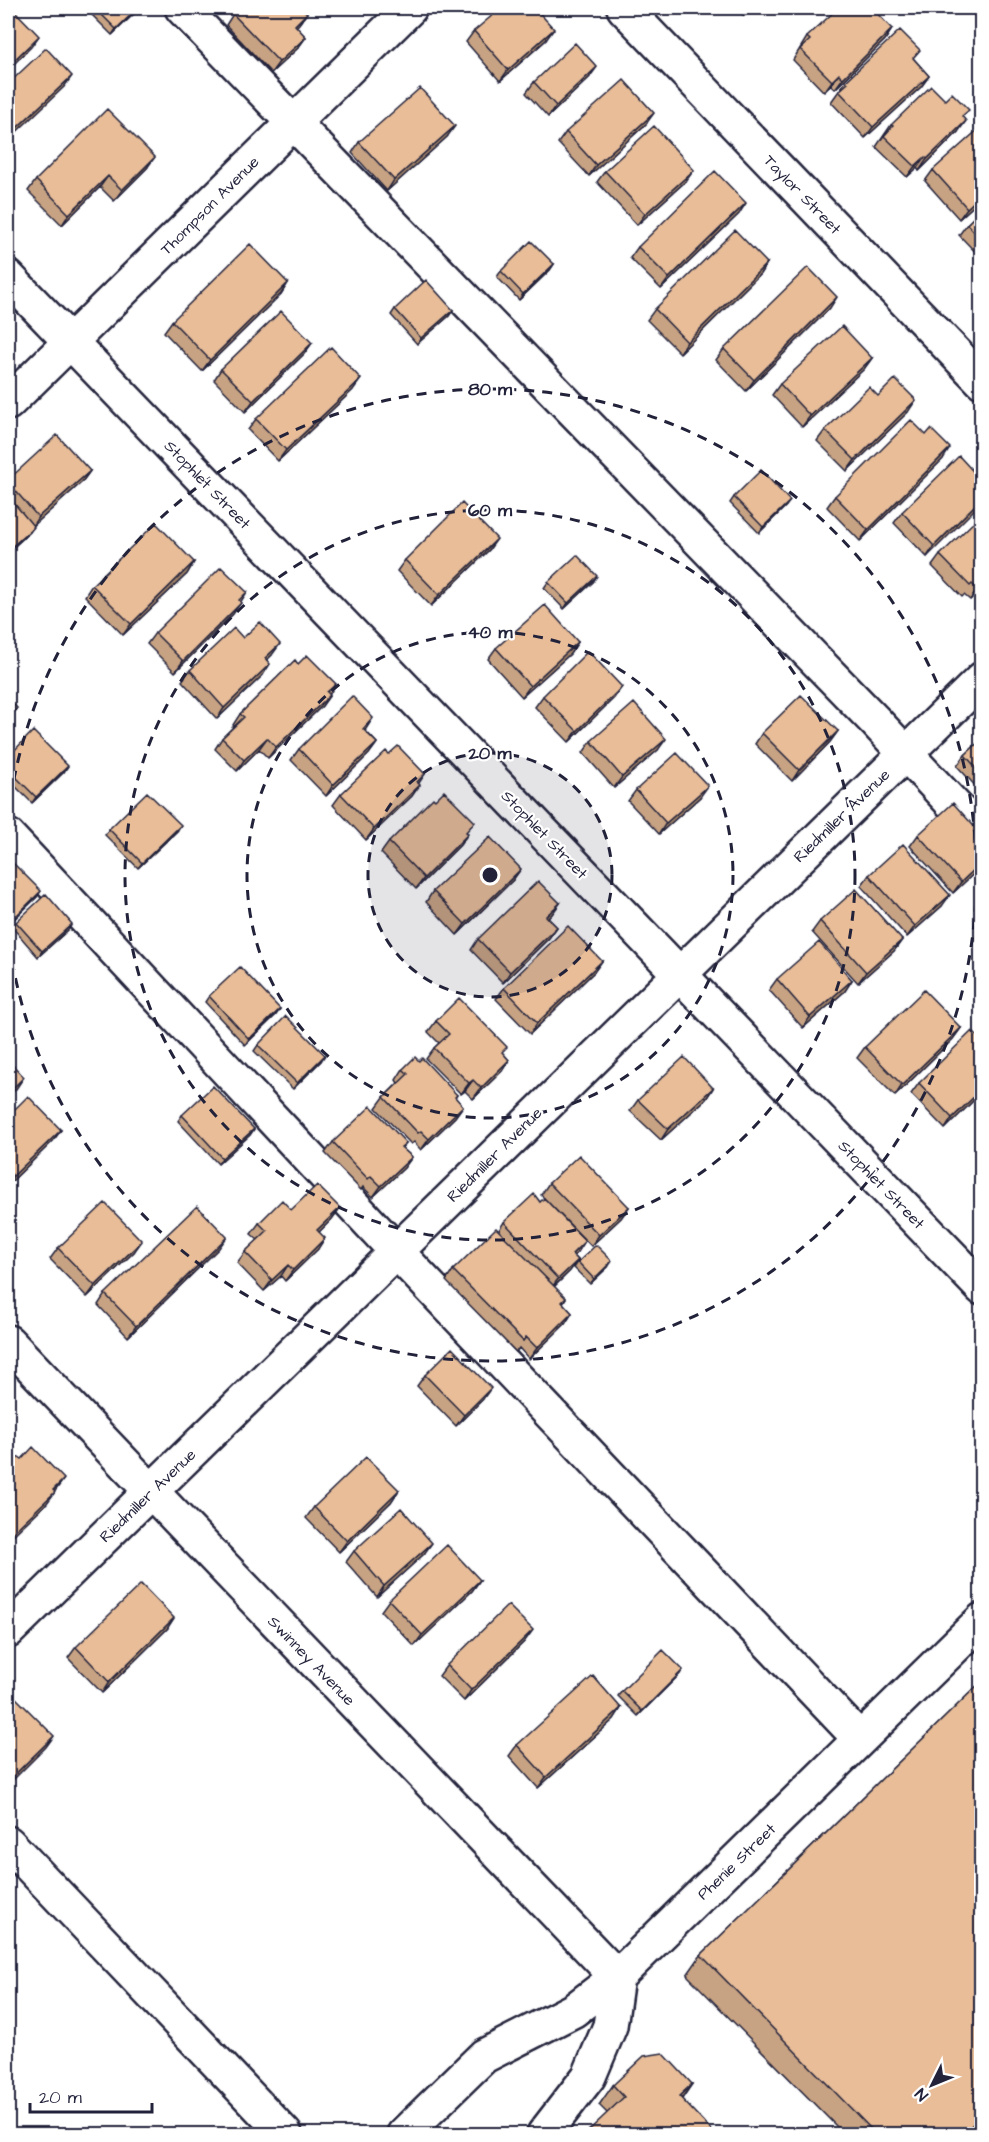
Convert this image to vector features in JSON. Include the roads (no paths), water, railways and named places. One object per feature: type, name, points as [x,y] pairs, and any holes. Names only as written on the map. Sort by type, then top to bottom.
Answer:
[{"type":"street","points":[[182,8],[906,752],[981,835]]},
{"type":"street","name":"Thompson Avenue","points":[[8,403],[410,8]]},
{"type":"street","name":"Taylor Street","points":[[624,8],[981,381]]},
{"type":"street","name":"Stophlet Street","points":[[8,277],[981,1288]]},
{"type":"street","name":"Riedmiller Avenue","points":[[8,1631],[981,679]]},
{"type":"street","points":[[8,836],[396,1251],[860,1738]]},
{"type":"street","name":"Swinney Avenue","points":[[8,1342],[617,1977]]},
{"type":"street","name":"Phenie Street","points":[[404,2134],[484,2056],[574,2010],[617,1977],[981,1620]]},
{"type":"street","points":[[8,1843],[285,2134]]},
{"type":"street","points":[[544,2134],[589,2076],[610,2026],[617,1977]]}]
